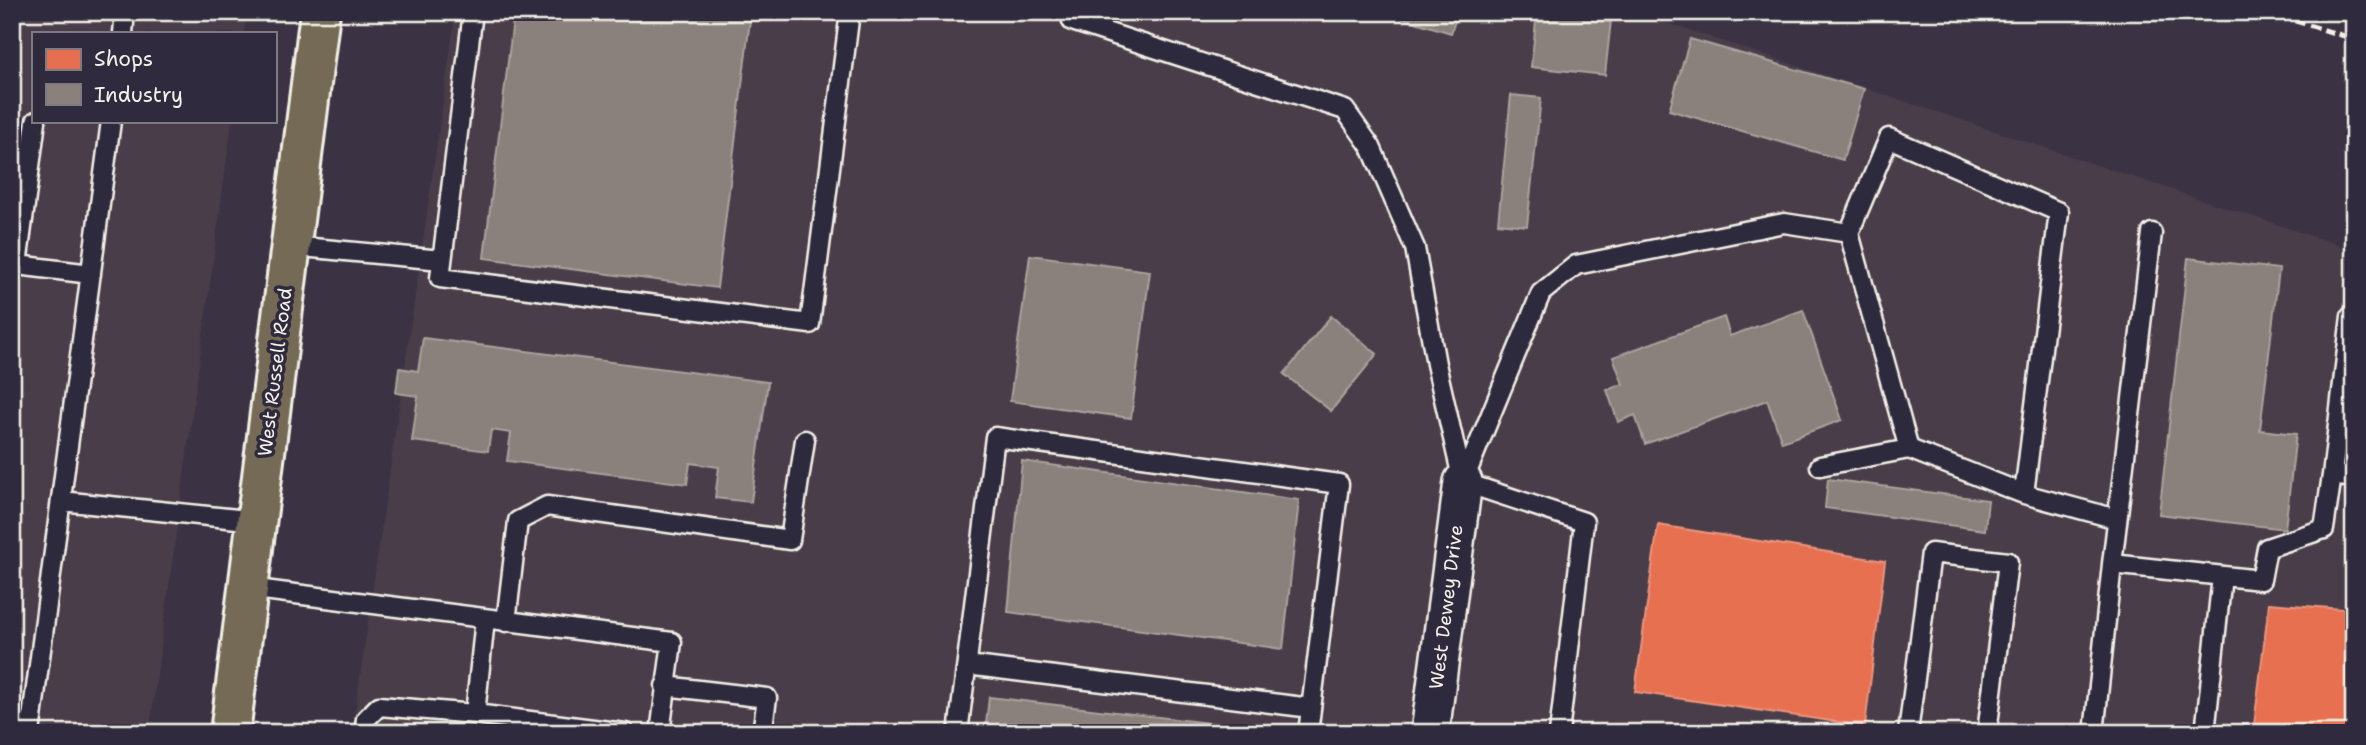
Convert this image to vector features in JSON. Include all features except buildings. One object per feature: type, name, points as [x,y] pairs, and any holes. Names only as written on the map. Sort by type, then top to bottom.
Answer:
[{"type":"main road","name":"West Russell Road","points":[[230,733],[320,12]]},
{"type":"street","name":"West Dewey Drive","points":[[1430,733],[1463,482]]},
{"type":"lane","points":[[123,32],[125,12]]},
{"type":"lane","points":[[473,12],[440,278],[810,324],[850,12]]},
{"type":"lane","points":[[1072,20],[1345,110],[1371,147],[1415,248],[1436,364],[1463,482]]},
{"type":"lane","points":[[36,122],[17,265],[91,274]]},
{"type":"lane","points":[[30,733],[111,122]]},
{"type":"lane","points":[[1909,449],[1849,233],[1889,138],[2059,212],[2024,494]]},
{"type":"lane","points":[[1463,482],[1541,293],[1576,265],[1784,223],[1849,233]]},
{"type":"lane","points":[[2094,733],[2152,233]]},
{"type":"lane","points":[[290,246],[442,260]]},
{"type":"lane","points":[[2112,564],[2261,580],[2267,548],[2324,528],[2351,316],[2354,316]]},
{"type":"lane","points":[[958,733],[996,437],[1339,484],[1311,708],[1314,732]]},
{"type":"lane","points":[[506,622],[518,521],[547,506],[790,540],[805,440]]},
{"type":"lane","points":[[1820,466],[1909,449],[2024,494],[2117,519]]},
{"type":"lane","points":[[2332,475],[2354,478]]},
{"type":"lane","points":[[1463,482],[1584,522],[1559,733]]},
{"type":"lane","points":[[61,501],[257,521]]},
{"type":"lane","points":[[1908,733],[1931,552],[2008,562],[1987,733]]},
{"type":"lane","points":[[2205,733],[2222,576]]},
{"type":"lane","points":[[248,588],[672,642],[660,733]]},
{"type":"lane","points":[[475,714],[485,619]]},
{"type":"lane","points":[[967,665],[1311,708]]},
{"type":"lane","points":[[665,686],[767,698],[762,733]]},
{"type":"lane","points":[[364,733],[366,719],[379,706],[475,714],[575,730],[625,733]]},
{"type":"shaded area","points":[[12,12],[247,12],[244,32],[32,32],[32,122],[232,122],[149,733],[12,733]]},
{"type":"shaded area","points":[[456,12],[1634,12],[2354,250],[2354,733],[352,733]]},
{"type":"railway","points":[[2266,12],[2354,39]]}]
